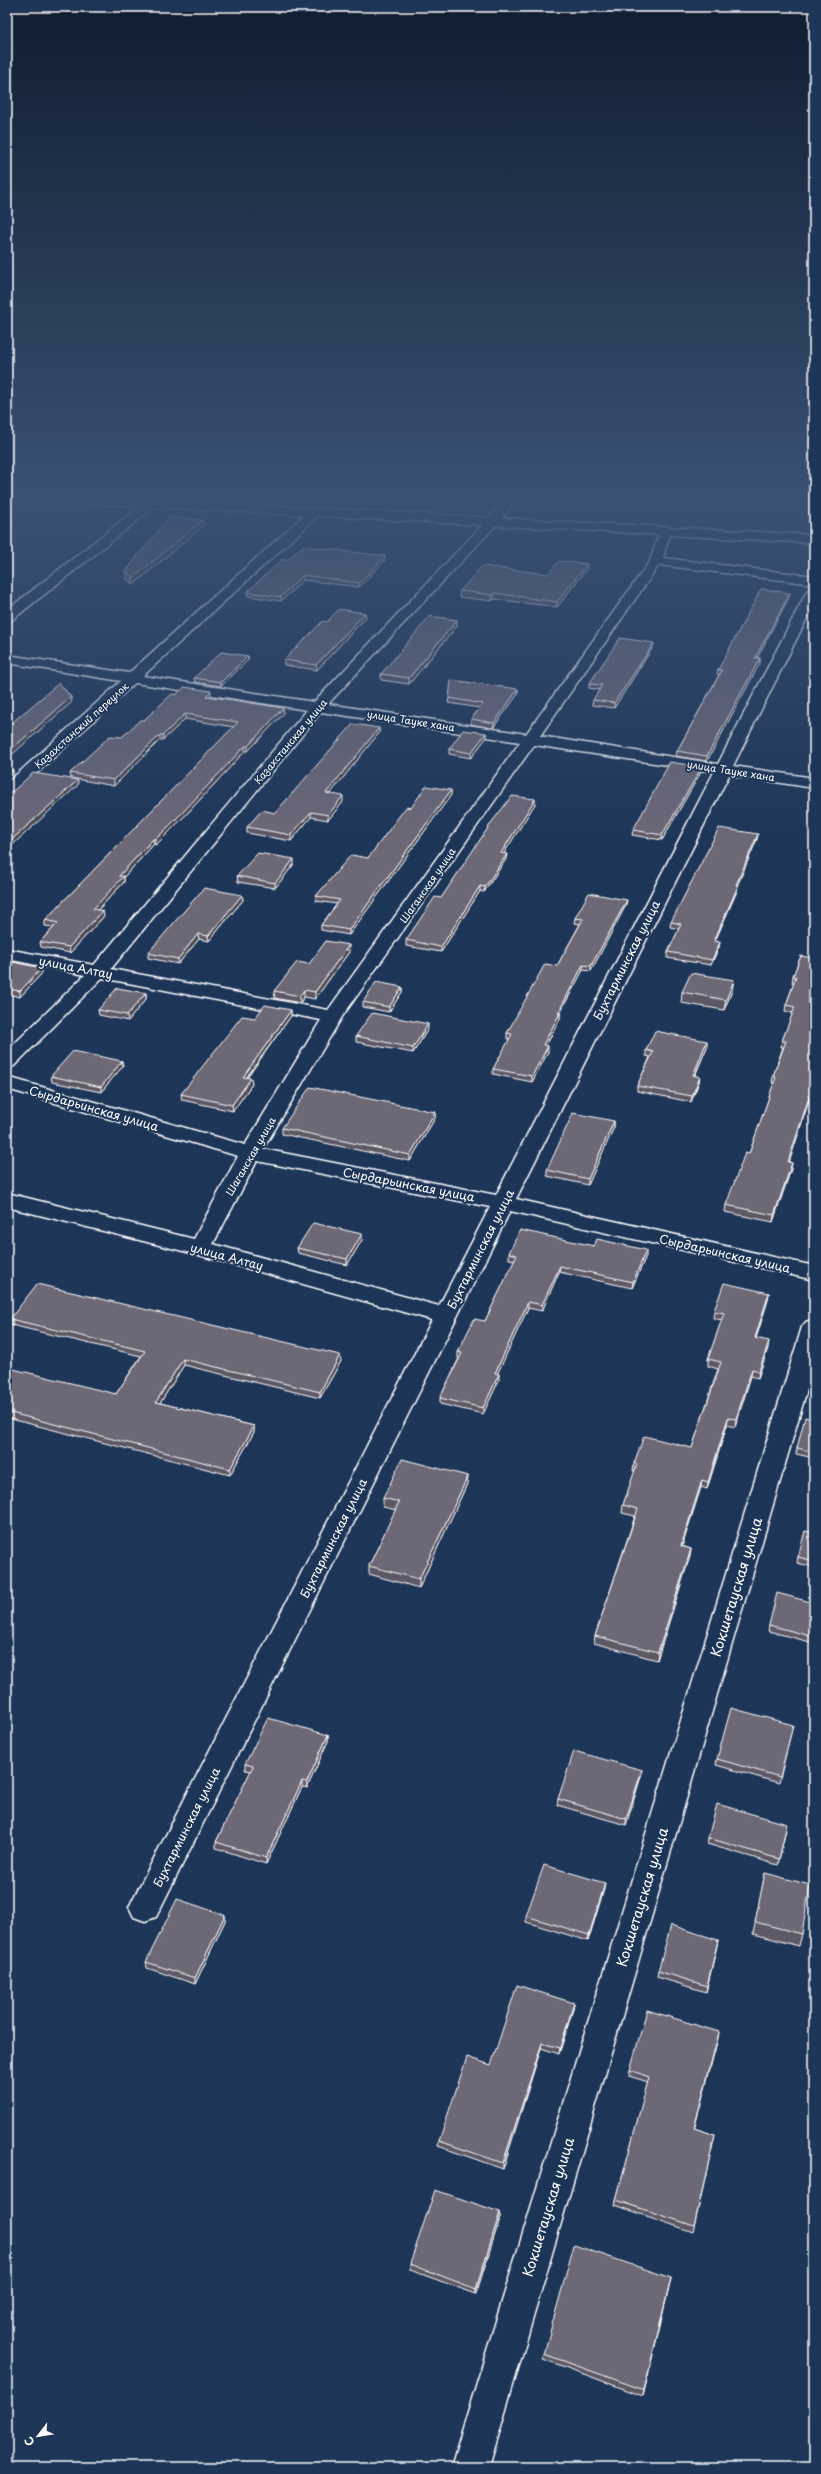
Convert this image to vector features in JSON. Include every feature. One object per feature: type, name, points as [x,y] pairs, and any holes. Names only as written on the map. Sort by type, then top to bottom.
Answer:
[{"type":"street","name":"Казахстанский переулок","points":[[7,792],[206,610]]},
{"type":"street","name":"Казахстанская улица","points":[[7,1062],[99,971],[319,706],[408,610]]},
{"type":"street","name":"Шаганская улица","points":[[200,1248],[250,1153],[333,1017],[621,610]]},
{"type":"street","name":"Бухтарминская улица","points":[[145,1907],[804,610]]},
{"type":"street","name":"улица Тауке хана","points":[[7,660],[530,738],[814,783]]},
{"type":"street","name":"улица Алтау","points":[[7,954],[333,1017]]},
{"type":"street","name":"Сырдарьинская улица","points":[[7,1083],[250,1153],[503,1203],[814,1273]]},
{"type":"street","name":"улица Алтау","points":[[7,1200],[200,1248],[446,1316]]},
{"type":"street","name":"Кокшетауская улица","points":[[470,2467],[814,1327]]},
{"type":"building","points":[[338,610],[365,613],[316,665],[284,660],[323,621],[327,622]]},
{"type":"building","points":[[750,610],[781,610],[755,658],[760,658],[707,756],[677,751],[722,670],[718,670]]},
{"type":"building","points":[[430,616],[457,620],[409,678],[381,674]]},
{"type":"building","points":[[620,638],[654,643],[614,703],[593,700],[602,685],[589,684]]},
{"type":"building","points":[[221,652],[248,656],[221,682],[194,678]]},
{"type":"building","points":[[451,680],[518,689],[494,723],[471,719],[483,704],[449,698]]},
{"type":"building","points":[[59,683],[71,697],[7,753],[7,727]]},
{"type":"building","points":[[184,687],[211,691],[206,696],[283,708],[182,813],[156,839],[153,839],[119,876],[124,876],[93,909],[103,911],[69,947],[40,942],[58,923],[45,920],[238,722],[185,714],[163,735],[160,735],[114,780],[70,773],[110,736],[122,737],[140,720],[144,720],[172,694],[176,695]]},
{"type":"building","points":[[353,724],[379,728],[326,793],[343,796],[328,815],[311,812],[291,835],[247,827],[262,810],[275,813]]},
{"type":"building","points":[[463,730],[486,733],[471,753],[449,749]]},
{"type":"building","points":[[670,762],[702,767],[662,835],[633,830]]},
{"type":"building","points":[[7,769],[13,770],[7,776]]},
{"type":"building","points":[[33,773],[78,780],[7,844],[7,793],[13,791]]},
{"type":"building","points":[[426,786],[451,790],[349,930],[321,925],[340,900],[316,896],[351,855],[368,858],[406,807],[411,808]]},
{"type":"building","points":[[512,796],[535,799],[501,853],[507,854],[485,887],[480,886],[441,947],[406,940],[435,897],[441,898],[494,819]]},
{"type":"building","points":[[719,828],[758,834],[736,885],[738,886],[714,941],[720,942],[712,960],[668,952],[681,924],[671,922]]},
{"type":"building","points":[[258,853],[294,859],[275,883],[237,876]]},
{"type":"building","points":[[204,888],[242,895],[208,936],[198,934],[178,959],[148,953]]},
{"type":"building","points":[[589,893],[627,900],[591,966],[583,965],[543,1045],[548,1046],[532,1076],[493,1069],[512,1034],[507,1033],[545,964],[557,966],[583,919],[575,918]]},
{"type":"building","points":[[326,941],[349,945],[315,992],[304,990],[300,996],[274,991],[297,962],[309,964]]},
{"type":"building","points":[[801,956],[814,958],[814,1082],[788,1162],[792,1163],[774,1215],[726,1205],[745,1153],[749,1154],[776,1077],[773,1076],[786,1041],[782,1041],[795,1007],[786,1005],[796,977],[793,976]]},
{"type":"building","points":[[7,961],[42,968],[20,991],[7,989]]},
{"type":"building","points":[[691,973],[734,980],[726,1000],[682,992]]},
{"type":"building","points":[[376,982],[402,987],[389,1007],[363,1002]]},
{"type":"building","points":[[117,988],[146,993],[127,1015],[98,1010]]},
{"type":"building","points":[[265,1005],[291,1010],[243,1077],[251,1078],[232,1105],[181,1094],[242,1016],[255,1018]]},
{"type":"building","points":[[372,1013],[428,1024],[413,1048],[356,1036]]},
{"type":"building","points":[[655,1031],[707,1041],[693,1075],[700,1077],[692,1096],[637,1086],[653,1052],[646,1050]]},
{"type":"building","points":[[73,1051],[122,1061],[101,1087],[51,1076]]},
{"type":"building","points":[[310,1087],[435,1112],[410,1155],[282,1128]]},
{"type":"building","points":[[573,1113],[614,1121],[588,1179],[547,1170]]},
{"type":"building","points":[[313,1223],[362,1234],[347,1259],[297,1248]]},
{"type":"building","points":[[520,1230],[594,1246],[597,1239],[646,1250],[633,1282],[560,1266],[542,1305],[528,1302],[495,1373],[499,1374],[483,1408],[440,1398],[462,1353],[458,1352],[474,1319],[485,1321],[517,1255],[509,1253]]},
{"type":"building","points":[[724,1283],[769,1293],[755,1338],[769,1341],[759,1371],[752,1369],[736,1419],[728,1418],[708,1482],[702,1480],[681,1546],[691,1549],[658,1652],[595,1636],[638,1509],[623,1505],[637,1464],[634,1463],[644,1436],[692,1448],[721,1362],[708,1359],[724,1313],[714,1311]]},
{"type":"building","points":[[37,1284],[340,1355],[320,1392],[183,1359],[156,1402],[254,1426],[230,1469],[7,1412],[7,1378],[13,1369],[116,1394],[145,1351],[10,1319]]},
{"type":"building","points":[[805,1417],[814,1419],[814,1452],[797,1448]]},
{"type":"building","points":[[402,1459],[468,1476],[419,1579],[369,1566],[399,1502],[383,1498]]},
{"type":"building","points":[[805,1531],[814,1533],[814,1561],[798,1557]]},
{"type":"building","points":[[777,1593],[814,1603],[814,1637],[769,1625]]},
{"type":"building","points":[[731,1708],[793,1725],[780,1777],[717,1759]]},
{"type":"building","points":[[268,1718],[328,1735],[307,1782],[302,1781],[266,1858],[216,1842],[253,1766],[245,1764]]},
{"type":"building","points":[[574,1751],[642,1770],[626,1819],[558,1799]]},
{"type":"building","points":[[717,1804],[787,1824],[779,1859],[708,1838]]},
{"type":"building","points":[[544,1865],[605,1883],[589,1935],[526,1916]]},
{"type":"building","points":[[765,1873],[810,1885],[802,1934],[755,1922]]},
{"type":"building","points":[[177,1899],[225,1915],[195,1978],[146,1962]]},
{"type":"building","points":[[671,1925],[718,1940],[707,1986],[658,1971]]},
{"type":"building","points":[[517,1985],[574,2003],[560,2048],[542,2043],[503,2163],[439,2141],[467,2057],[491,2065]]},
{"type":"building","points":[[647,2010],[719,2032],[694,2128],[715,2135],[694,2226],[616,2200],[649,2077],[630,2070]]},
{"type":"building","points":[[435,2190],[500,2212],[476,2289],[410,2264]]},
{"type":"building","points":[[574,2245],[671,2278],[644,2390],[544,2354]]}]
